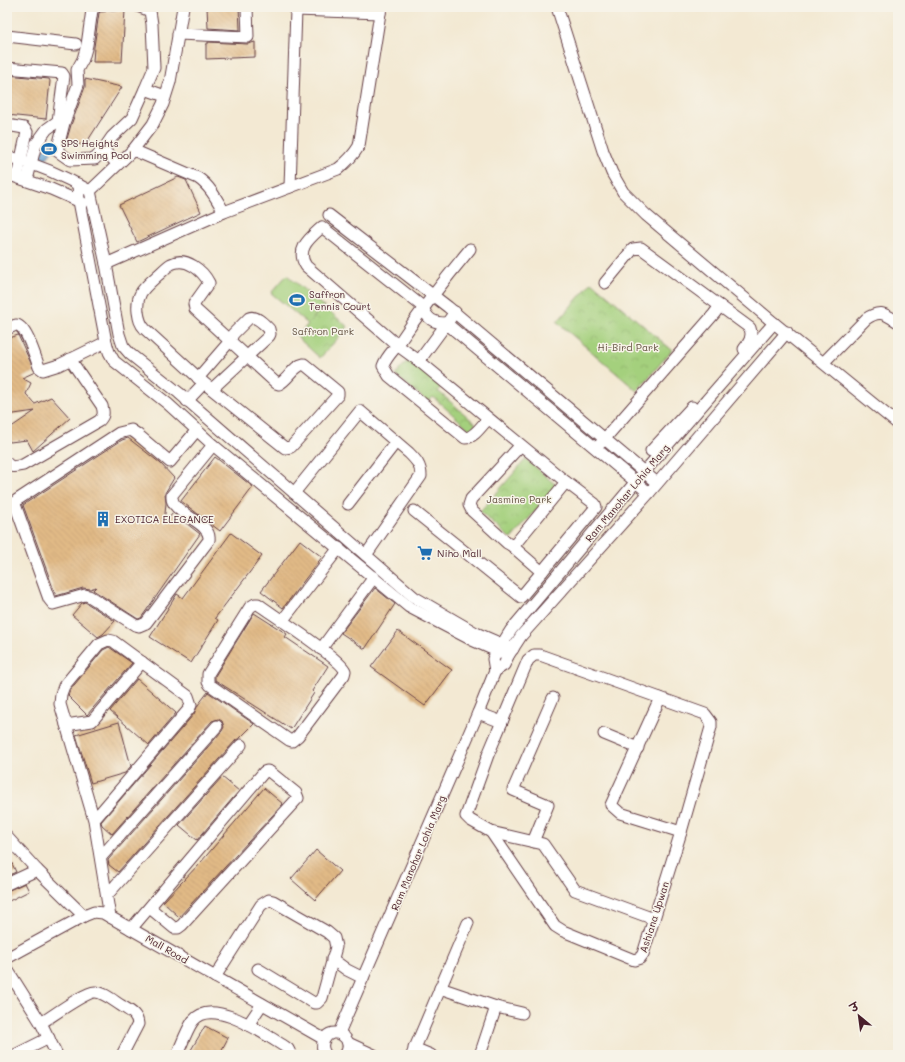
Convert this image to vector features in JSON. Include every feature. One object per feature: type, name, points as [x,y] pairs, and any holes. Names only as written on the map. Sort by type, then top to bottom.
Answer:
[{"type":"street","points":[[95,7],[92,10],[87,45],[83,59],[77,70],[78,85],[64,123],[57,151],[70,160],[95,159],[112,137],[132,118],[154,68],[150,11],[140,7]]},
{"type":"street","points":[[90,191],[133,150],[153,124],[163,104],[170,82],[183,7]]},
{"type":"street","points":[[178,34],[248,37],[247,7]]},
{"type":"street","points":[[557,7],[603,151],[612,173],[623,192],[646,215],[774,323],[824,362],[898,424]]},
{"type":"street","points":[[106,264],[224,212],[290,187],[338,168],[347,162],[354,154],[358,146],[380,10],[296,10],[290,187]]},
{"type":"street","points":[[7,36],[76,44]]},
{"type":"street","points":[[7,68],[62,73],[64,76],[58,121],[47,129],[36,144],[17,177],[93,207]]},
{"type":"street","points":[[145,89],[166,96]]},
{"type":"street","points":[[7,125],[24,128],[27,132],[26,162]]},
{"type":"street","points":[[104,148],[103,150],[118,164]]},
{"type":"street","points":[[133,150],[204,182],[224,212]]},
{"type":"street","points":[[7,156],[26,162],[78,184],[90,191],[119,334],[123,346],[130,354],[187,400],[414,597],[505,650]]},
{"type":"street","points":[[78,184],[79,201],[106,342],[114,361],[168,404],[209,442],[409,607],[472,640],[505,650]]},
{"type":"street","points":[[330,215],[455,312],[657,483]]},
{"type":"street","points":[[414,511],[521,597],[596,507],[595,504],[488,419],[419,361],[397,345],[306,266],[302,261],[302,250],[307,242],[322,227],[423,307],[426,315],[431,320],[436,323],[446,323],[649,493]]},
{"type":"street","points":[[605,284],[633,249],[641,248],[750,328],[752,334],[746,346],[651,451]]},
{"type":"street","points":[[470,249],[432,294],[385,360],[383,366],[386,372],[462,436],[468,438],[488,419]]},
{"type":"street","points":[[187,262],[194,266],[209,283],[194,304],[195,309],[230,341],[276,383],[279,384],[283,382],[299,366],[304,364],[338,392],[338,396],[291,447],[285,448],[205,383],[141,325],[137,304],[139,296],[143,289],[171,264],[187,262]]},
{"type":"street","points":[[596,448],[720,306]]},
{"type":"street","points":[[419,361],[455,312]]},
{"type":"street","points":[[824,362],[866,319],[873,314],[879,313],[886,315],[898,322]]},
{"type":"street","points":[[187,400],[205,383],[246,356],[269,336],[269,329],[256,318],[249,318],[233,334],[205,383]]},
{"type":"street","name":"Ram Manohar Lohia Marg","points":[[339,1033],[495,672],[504,665],[505,650],[511,630],[644,472],[774,323]]},
{"type":"street","points":[[7,329],[16,325],[22,327],[26,332],[39,367],[43,370],[106,342]]},
{"type":"street","name":"Ram Manohar Lohia Marg","points":[[505,650],[521,636],[649,493],[786,332]]},
{"type":"street","points":[[7,463],[8,465],[15,467],[23,465],[99,421],[103,417],[104,412],[102,406],[70,359]]},
{"type":"street","points":[[549,409],[557,399]]},
{"type":"street","points":[[294,494],[360,411],[416,459],[421,470],[421,476],[366,555]]},
{"type":"street","points":[[196,430],[170,462],[131,430],[119,433],[17,500],[16,507],[52,604],[85,595],[89,596],[135,626],[146,623],[209,540],[206,530],[174,505],[171,499],[172,495],[209,442],[216,426]]},
{"type":"street","points":[[348,504],[396,442]]},
{"type":"street","points":[[521,445],[471,499],[469,505],[472,511],[542,572]]},
{"type":"street","points":[[511,545],[516,543],[566,482]]},
{"type":"street","points":[[324,536],[332,526]]},
{"type":"street","points":[[282,622],[339,548]]},
{"type":"street","points":[[321,649],[374,577]]},
{"type":"street","points":[[258,604],[321,649],[344,668],[344,675],[298,736],[292,740],[289,740],[210,685],[208,682],[207,678],[252,605],[258,604]]},
{"type":"street","points":[[94,820],[189,709],[190,705],[188,696],[113,641],[108,640],[99,644],[64,686],[60,704],[94,820],[110,917]]},
{"type":"street","name":"Ashiana Upwan","points":[[534,655],[540,655],[705,714],[711,722],[711,727],[681,832],[643,954],[640,958],[634,960],[560,930],[552,923],[491,832],[467,818],[466,813],[502,722],[528,660],[534,655]]},
{"type":"street","points":[[66,725],[92,721],[142,662]]},
{"type":"street","points":[[533,842],[548,805],[513,790],[553,698]]},
{"type":"street","points":[[660,698],[611,805],[620,813],[681,832]]},
{"type":"street","points":[[478,713],[502,722]]},
{"type":"street","points":[[101,857],[217,726]]},
{"type":"street","points":[[604,734],[638,748]]},
{"type":"street","points":[[107,895],[240,745]]},
{"type":"street","points":[[131,928],[150,908],[264,772],[270,772],[296,793],[298,798],[182,925],[178,928],[170,926],[150,908]]},
{"type":"street","points":[[491,832],[543,844],[574,890],[654,919]]},
{"type":"street","points":[[7,837],[37,870],[84,916]]},
{"type":"street","points":[[7,884],[37,870]]},
{"type":"street","points":[[215,977],[262,905],[269,900],[331,935],[335,942],[322,998],[317,1003],[314,1003],[258,969]]},
{"type":"street","name":"Mall Road","points":[[8,954],[84,916],[94,912],[103,913],[324,1039]]},
{"type":"street","points":[[432,1055],[413,1052],[468,923]]},
{"type":"street","points":[[332,959],[347,970],[363,978]]},
{"type":"street","points":[[7,969],[41,1023],[57,1055]]},
{"type":"street","points":[[440,988],[496,1007],[522,1013]]},
{"type":"street","points":[[41,1023],[86,995],[94,992],[102,994],[132,1012],[138,1019],[138,1024],[122,1055]]},
{"type":"street","points":[[248,1025],[262,1004]]},
{"type":"street","points":[[480,1055],[496,1007]]},
{"type":"street","points":[[177,1055],[193,1021],[201,1014],[210,1012],[219,1012],[248,1025],[284,1046],[288,1049],[291,1055]]},
{"type":"street","points":[[326,1055],[322,1046],[324,1039],[331,1034],[339,1033],[345,1037],[348,1043],[345,1055]]},
{"type":"street","points":[[15,1055],[49,1038]]},
{"type":"street","points":[[348,1043],[374,1055]]},
{"type":"green space","name":"Saffron Tennis Court","points":[[287,275],[323,306],[308,324],[271,293]]},
{"type":"green space","name":"Hi-Bird Park","points":[[592,282],[672,350],[637,391],[557,322]]},
{"type":"green space","name":"Saffron Park","points":[[323,306],[348,327],[320,358],[297,337]]},
{"type":"green space","points":[[410,358],[442,385],[438,391],[476,424],[470,430],[433,397],[428,402],[395,375]]},
{"type":"green space","name":"Jasmine Park","points":[[526,459],[557,486],[511,539],[480,512]]},
{"type":"water","name":"SPS Heights Swimming Pool","points":[[51,140],[54,140],[57,145],[48,157],[44,159],[41,156],[41,153]]},
{"type":"building","points":[[207,7],[239,7],[240,30],[208,28]]},
{"type":"building","points":[[125,10],[122,62],[93,62],[99,13]]},
{"type":"building","points":[[208,42],[248,44],[255,42],[255,57],[206,59],[206,44],[208,44]]},
{"type":"building","points":[[7,75],[49,79],[46,119],[7,115]]},
{"type":"building","points":[[85,79],[122,87],[85,145],[66,142],[85,87]]},
{"type":"building","points":[[178,177],[186,180],[201,212],[137,242],[119,205]]},
{"type":"building","points":[[18,335],[35,372],[22,378],[31,383],[26,394],[35,404],[51,397],[70,418],[33,451],[27,440],[10,442],[7,438],[7,430],[35,411],[7,415],[7,339]]},
{"type":"building","name":"EXOTICA ELEGANCE","points":[[128,438],[160,463],[174,478],[165,493],[166,503],[164,524],[173,513],[200,534],[141,618],[138,619],[93,590],[96,587],[90,589],[83,588],[56,596],[23,505],[122,440]]},
{"type":"building","points":[[215,457],[253,487],[220,531],[181,501]]},
{"type":"building","points":[[231,533],[262,556],[215,618],[218,620],[191,663],[150,637],[177,594],[183,598]]},
{"type":"building","points":[[300,540],[322,557],[283,608],[261,591]]},
{"type":"building","points":[[375,588],[395,604],[365,649],[341,633]]},
{"type":"building","points":[[85,602],[115,621],[103,634],[98,637],[72,615],[82,603]]},
{"type":"building","points":[[254,613],[287,634],[285,637],[328,666],[312,691],[314,693],[291,729],[215,680],[215,676]]},
{"type":"building","points":[[398,631],[452,670],[425,706],[371,667]]},
{"type":"building","points":[[109,647],[132,663],[87,715],[68,696],[70,690],[103,650]]},
{"type":"building","points":[[137,679],[176,713],[149,745],[110,711]]},
{"type":"building","points":[[208,692],[254,724],[236,740],[118,872],[109,865],[108,860],[222,731],[224,727],[222,721],[218,719],[212,721],[112,834],[102,825],[101,822],[194,714],[198,705]]},
{"type":"building","points":[[119,722],[131,766],[125,773],[91,783],[76,735]]},
{"type":"building","points":[[222,777],[239,791],[197,840],[179,825]]},
{"type":"building","points":[[264,788],[283,804],[179,917],[163,902],[201,862]]},
{"type":"building","points":[[316,850],[340,871],[315,900],[291,879]]},
{"type":"building","points":[[7,853],[16,872],[7,876]]},
{"type":"building","points":[[25,883],[29,891],[7,902],[7,891]]},
{"type":"building","points":[[205,1026],[228,1038],[219,1055],[188,1055]]},
{"type":"place","name":"SPS Heights Swimming Pool","points":[[49,149]]},
{"type":"place","name":"Saffron Tennis Court","points":[[297,300]]},
{"type":"place","name":"EXOTICA ELEGANCE","points":[[103,519]]},
{"type":"place","name":"Niho Mall","points":[[425,553]]}]
